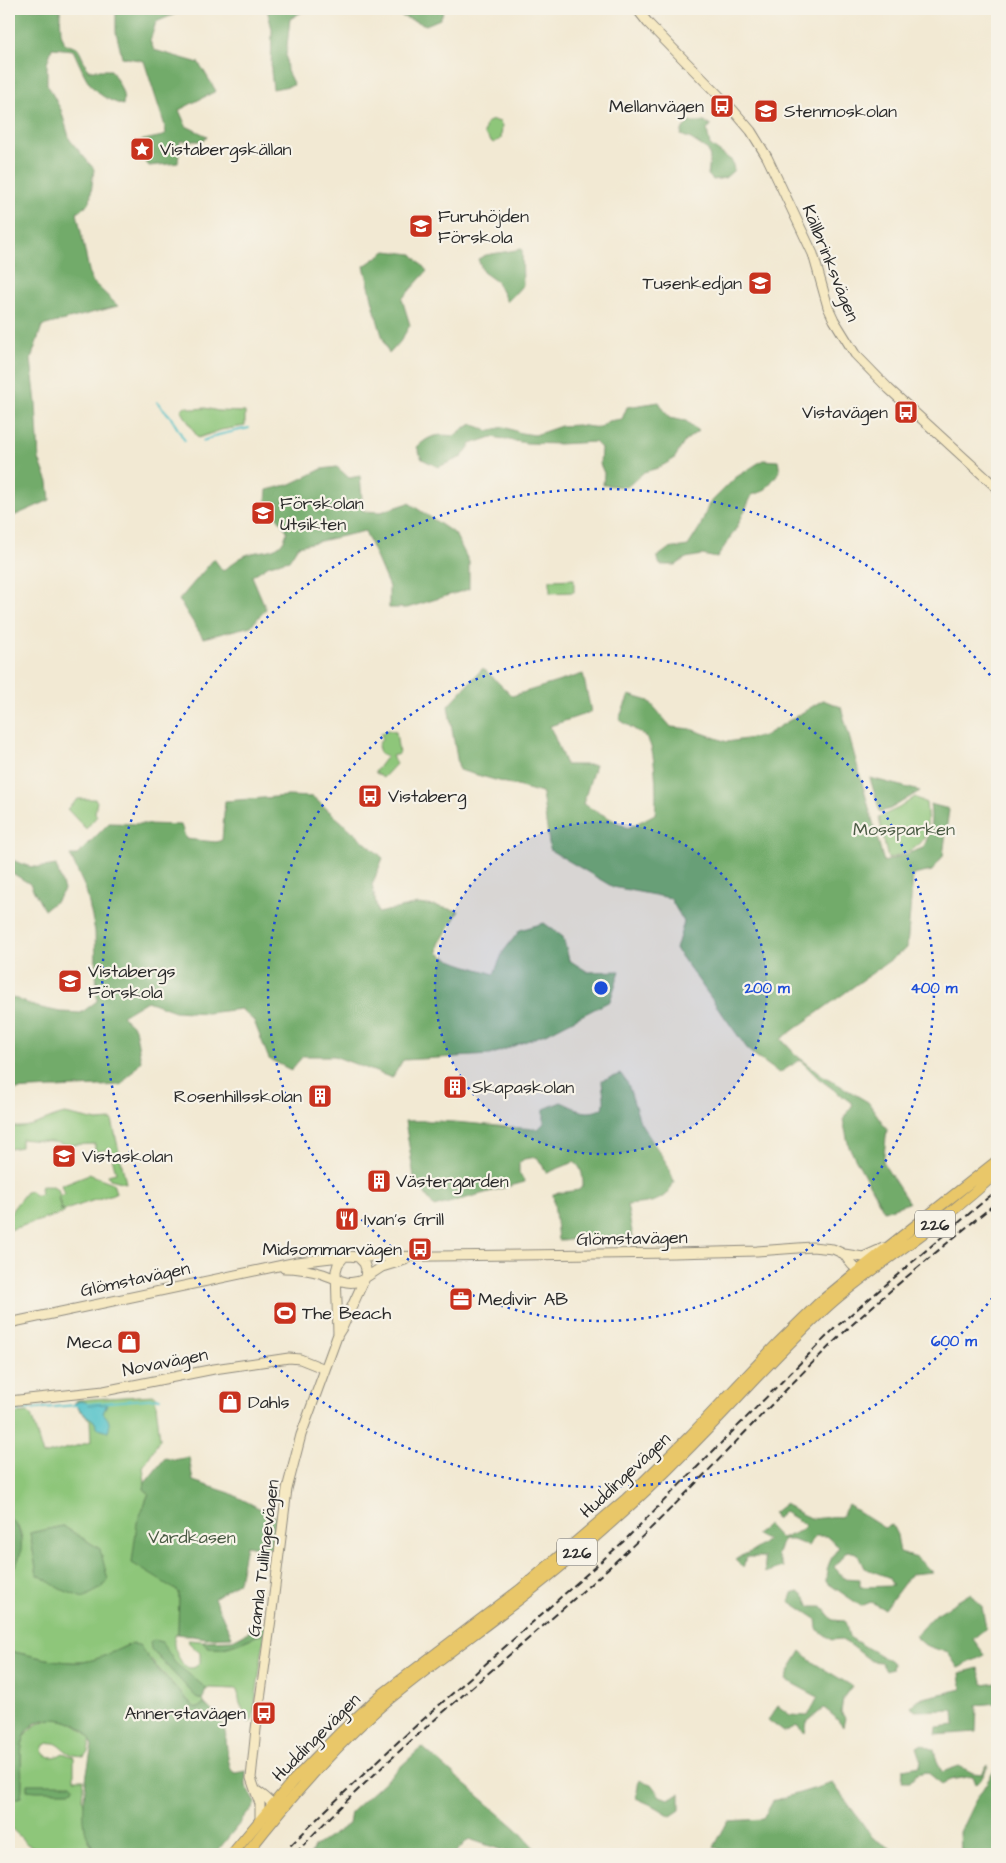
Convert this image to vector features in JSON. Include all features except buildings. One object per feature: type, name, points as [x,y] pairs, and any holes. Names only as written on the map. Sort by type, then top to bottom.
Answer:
[{"type":"main road","name":"Huddingevägen","points":[[232,1854],[292,1782],[380,1696],[521,1589],[626,1499],[819,1303],[997,1161]]},
{"type":"main road","name":"Huddingevägen","points":[[246,1854],[274,1819],[324,1763],[379,1708],[430,1666],[526,1594],[606,1527],[686,1451],[796,1335],[869,1272],[942,1219],[997,1172]]},
{"type":"street","name":"Källbrinksvägen","points":[[637,9],[648,23],[734,110],[751,131],[767,157],[813,254],[828,307],[834,320],[855,354],[889,389],[997,488]]},
{"type":"street","name":"Glömstavägen","points":[[9,1323],[297,1262],[350,1256],[420,1257],[757,1251],[812,1247],[833,1249],[844,1254],[863,1257],[893,1243]]},
{"type":"street","points":[[844,1254],[858,1270],[869,1272]]},
{"type":"street","points":[[358,1257],[365,1266],[364,1279]]},
{"type":"street","name":"Glömstavägen","points":[[269,1268],[306,1270],[353,1283],[364,1279],[391,1263],[420,1257]]},
{"type":"street","points":[[336,1279],[337,1267],[343,1258]]},
{"type":"street","name":"Gamla Tullingevägen","points":[[336,1279],[338,1334]]},
{"type":"street","name":"Gamla Tullingevägen","points":[[260,1820],[260,1804],[251,1778],[287,1489],[301,1435],[325,1369],[338,1334],[364,1279]]},
{"type":"street","name":"Novavägen","points":[[9,1401],[104,1391],[214,1369],[289,1358],[300,1359],[325,1369]]},
{"type":"street","points":[[257,1791],[273,1805],[274,1819]]},
{"type":"green space","points":[[9,9],[60,9],[61,33],[65,44],[78,48],[88,70],[111,70],[124,100],[123,105],[112,101],[96,91],[86,78],[73,50],[52,48],[47,63],[47,84],[61,110],[70,140],[94,169],[90,202],[77,213],[91,280],[118,306],[42,326],[31,359],[39,459],[48,482],[50,500],[9,518]]},
{"type":"green space","points":[[116,9],[187,9],[156,22],[150,41],[154,50],[199,63],[216,91],[179,110],[186,126],[207,136],[203,141],[180,141],[178,163],[149,166],[140,156],[139,141],[163,136],[166,133],[144,61],[122,57],[116,32]]},
{"type":"green space","points":[[267,9],[307,9],[290,19],[286,55],[287,71],[294,85],[273,89],[271,71],[272,29]]},
{"type":"green space","points":[[386,9],[445,9],[440,19],[426,25]]},
{"type":"green space","points":[[493,120],[500,122],[502,126],[501,139],[493,143],[484,134],[486,123]]},
{"type":"green space","points":[[689,122],[704,122],[711,125],[707,130],[710,145],[732,161],[734,170],[725,178],[713,180],[708,175],[710,158],[708,150],[681,135],[683,128]]},
{"type":"green space","points":[[522,249],[523,285],[507,302],[497,282],[483,272],[478,259],[486,255]]},
{"type":"green space","points":[[386,251],[412,254],[427,271],[402,299],[410,325],[400,342],[389,354],[378,322],[364,266]]},
{"type":"green space","points":[[659,402],[669,418],[686,421],[698,431],[685,441],[674,459],[658,468],[644,472],[627,487],[603,485],[604,473],[600,464],[601,448],[595,442],[526,443],[492,437],[471,444],[462,457],[438,467],[422,459],[417,447],[434,436],[454,436],[473,424],[487,431],[504,427],[521,433],[535,435],[561,426],[577,425],[600,428],[608,421],[622,419],[627,407]]},
{"type":"green space","points":[[185,406],[194,409],[205,408],[218,411],[245,412],[245,426],[221,430],[198,438],[181,410]]},
{"type":"green space","points":[[763,460],[778,461],[780,471],[764,491],[752,495],[737,527],[717,558],[702,555],[686,558],[676,565],[660,565],[657,557],[668,549],[688,546],[700,527],[709,504],[735,478]]},
{"type":"green space","points":[[337,467],[349,478],[360,476],[363,511],[381,512],[409,503],[455,534],[469,562],[469,589],[407,608],[389,608],[389,587],[365,531],[298,546],[289,560],[269,565],[252,576],[266,609],[251,626],[203,638],[179,600],[214,559],[223,571],[246,555],[277,547],[285,539],[287,531],[266,501],[267,490],[291,484],[322,469]]},
{"type":"green space","points":[[574,579],[574,592],[550,593],[550,580]]},
{"type":"green space","points":[[483,668],[512,696],[583,674],[591,712],[550,726],[566,765],[595,765],[583,804],[628,828],[655,814],[656,798],[651,746],[648,740],[619,719],[629,695],[649,701],[671,727],[691,729],[727,742],[764,736],[823,700],[841,707],[884,862],[923,848],[930,826],[930,804],[949,809],[943,856],[932,871],[913,875],[907,948],[781,1039],[796,1055],[822,1075],[868,1102],[887,1129],[883,1163],[909,1203],[884,1211],[849,1147],[843,1120],[853,1104],[818,1078],[800,1060],[779,1073],[749,1051],[676,949],[684,922],[670,898],[613,887],[550,850],[542,793],[459,770],[448,706]]},
{"type":"green space","points":[[388,730],[396,732],[399,754],[392,756],[396,764],[383,778],[375,772],[387,756],[380,753],[378,746],[382,738],[381,733]]},
{"type":"green space","points":[[870,778],[920,791],[890,809],[880,812]]},
{"type":"green space","points":[[288,796],[313,797],[383,858],[372,885],[378,913],[418,904],[459,911],[439,944],[438,953],[458,963],[494,974],[503,952],[520,930],[544,923],[563,937],[569,960],[588,972],[620,971],[610,1001],[550,1032],[490,1055],[403,1060],[392,1078],[334,1056],[303,1056],[291,1070],[269,1059],[254,1021],[241,1009],[207,1013],[175,1011],[147,1001],[122,1016],[135,1028],[141,1061],[121,1085],[9,1090],[9,996],[37,1007],[60,1012],[81,1013],[97,1001],[95,931],[86,890],[70,855],[77,855],[109,823],[181,825],[186,839],[216,842],[222,840],[225,801]]},
{"type":"green space","name":"Mossparken","points":[[915,797],[926,803],[927,827],[925,835],[917,846],[888,859],[879,817],[899,808]]},
{"type":"green space","points":[[78,799],[95,799],[97,801],[95,813],[97,816],[86,829],[67,809]]},
{"type":"green space","points":[[9,858],[32,867],[56,865],[64,890],[57,900],[44,910],[30,884],[9,871]]},
{"type":"green space","points":[[621,1074],[628,1084],[640,1122],[667,1164],[674,1181],[671,1189],[661,1198],[649,1203],[627,1205],[633,1237],[558,1240],[553,1194],[579,1190],[583,1185],[582,1172],[574,1162],[547,1173],[537,1157],[524,1159],[519,1163],[519,1173],[525,1182],[434,1207],[414,1177],[405,1121],[455,1122],[538,1129],[544,1123],[544,1109],[561,1102],[586,1112],[597,1111],[603,1108],[602,1080]]},
{"type":"green space","points":[[65,1114],[97,1121],[112,1120],[126,1183],[110,1179],[108,1175],[116,1173],[110,1149],[95,1152],[95,1144],[62,1145],[61,1143],[21,1139],[21,1147],[9,1149],[9,1126],[24,1127]]},
{"type":"green space","points":[[89,1174],[113,1183],[116,1193],[62,1211],[64,1213],[9,1230],[9,1214],[26,1192],[32,1191],[35,1196],[41,1194],[40,1188],[42,1186],[53,1186],[58,1189],[60,1196],[65,1194],[61,1185]]},
{"type":"green space","points":[[155,1395],[160,1439],[143,1467],[144,1489],[149,1493],[137,1523],[179,1592],[178,1634],[174,1638],[174,1642],[179,1658],[184,1666],[192,1668],[200,1663],[200,1653],[188,1640],[203,1641],[208,1646],[223,1648],[265,1633],[253,1719],[251,1722],[247,1722],[236,1689],[209,1688],[205,1691],[151,1649],[198,1699],[203,1699],[204,1703],[198,1708],[194,1707],[147,1656],[131,1644],[101,1657],[83,1662],[55,1660],[9,1651],[9,1573],[20,1553],[21,1537],[16,1523],[9,1518],[9,1414],[28,1413],[31,1415],[43,1455],[91,1442],[90,1420],[79,1410],[76,1400]],"holes":[[[63,1526],[100,1549],[37,1574],[30,1533]]]},
{"type":"green space","name":"Vårdkasen","points":[[189,1457],[193,1481],[230,1493],[282,1520],[278,1550],[246,1545],[239,1582],[214,1598],[232,1637],[206,1638],[178,1634],[179,1592],[132,1563],[137,1523],[149,1493],[144,1489],[145,1483],[165,1458],[174,1460]]},
{"type":"green space","points":[[786,1503],[797,1512],[811,1518],[841,1517],[848,1505],[884,1528],[892,1525],[897,1535],[900,1553],[917,1558],[932,1572],[911,1574],[885,1609],[871,1602],[861,1606],[826,1582],[829,1563],[839,1547],[826,1536],[815,1536],[808,1546],[793,1540],[783,1540],[777,1555],[783,1567],[765,1573],[764,1557],[746,1557],[743,1568],[735,1560],[755,1550],[767,1540],[756,1534],[768,1525],[781,1539],[800,1531],[806,1525],[784,1512],[776,1519],[773,1513]],"holes":[[[847,1551],[857,1553],[864,1568],[888,1577],[893,1586],[860,1587],[860,1579],[844,1578],[834,1567]]]},
{"type":"green space","points":[[9,1518],[20,1532],[21,1552],[17,1563],[9,1573]]},
{"type":"green space","points":[[63,1526],[100,1549],[108,1580],[100,1589],[83,1598],[60,1589],[37,1574],[30,1533]]},
{"type":"green space","points":[[799,1592],[806,1598],[810,1607],[822,1607],[833,1620],[845,1621],[849,1637],[893,1663],[892,1669],[886,1671],[881,1662],[871,1661],[852,1646],[840,1639],[832,1640],[817,1629],[816,1619],[789,1601],[792,1594]]},
{"type":"green space","points":[[971,1593],[982,1607],[986,1628],[973,1639],[985,1655],[958,1668],[948,1653],[925,1645],[915,1636],[933,1616]]},
{"type":"green space","points":[[263,1624],[267,1624],[265,1633],[232,1646],[214,1648],[208,1646],[203,1641],[233,1640]]},
{"type":"green space","points":[[154,1640],[162,1642],[175,1663],[206,1688],[203,1699],[198,1699],[151,1649],[150,1642]]},
{"type":"green space","points":[[131,1644],[139,1645],[152,1663],[194,1707],[198,1708],[204,1703],[216,1715],[224,1728],[228,1760],[232,1771],[235,1773],[246,1771],[246,1786],[256,1803],[215,1854],[93,1854],[94,1851],[86,1832],[84,1819],[84,1798],[92,1746],[89,1736],[82,1729],[62,1720],[50,1719],[40,1721],[31,1727],[25,1735],[21,1750],[21,1797],[9,1800],[9,1651],[55,1660],[83,1662],[101,1657]]},
{"type":"green space","points":[[801,1651],[814,1663],[852,1686],[843,1698],[841,1712],[845,1718],[843,1727],[824,1708],[807,1722],[805,1733],[797,1726],[784,1732],[768,1720],[778,1706],[790,1715],[808,1716],[818,1697],[786,1680],[790,1669]]},
{"type":"green space","points":[[978,1668],[983,1684],[997,1682],[997,1703],[977,1705],[976,1732],[936,1735],[937,1727],[955,1725],[954,1710],[915,1711],[911,1706],[919,1699],[962,1689],[960,1673]]},
{"type":"green space","points":[[53,1719],[64,1720],[74,1724],[91,1738],[88,1752],[84,1756],[71,1754],[56,1743],[44,1745],[42,1750],[49,1757],[63,1753],[74,1757],[74,1779],[84,1779],[82,1798],[85,1807],[85,1825],[88,1839],[94,1851],[93,1854],[20,1854],[22,1851],[33,1850],[34,1847],[27,1844],[9,1826],[9,1800],[21,1797],[21,1760],[24,1739],[29,1730]]},
{"type":"green space","points":[[922,1744],[934,1750],[942,1772],[959,1766],[973,1773],[982,1774],[988,1766],[982,1778],[976,1784],[973,1776],[950,1780],[942,1784],[927,1772],[917,1774],[910,1782],[902,1782],[903,1769],[920,1766],[921,1759],[917,1747]]},
{"type":"green space","points":[[422,1747],[517,1829],[538,1852],[535,1854],[514,1854],[469,1839],[454,1854],[311,1854],[314,1847],[349,1824],[351,1812]]},
{"type":"green space","points":[[997,1766],[997,1854],[961,1854],[960,1832],[974,1803]]},
{"type":"green space","points":[[639,1780],[651,1784],[660,1796],[668,1799],[680,1793],[680,1810],[671,1816],[636,1798]]},
{"type":"green space","points":[[833,1783],[873,1838],[900,1854],[733,1854],[714,1847],[728,1821],[763,1819],[773,1801]]},
{"type":"green space","points":[[27,1784],[71,1784],[74,1787],[70,1791],[36,1791],[27,1790]]},
{"type":"water","points":[[86,1402],[88,1405],[107,1404],[103,1413],[109,1422],[108,1432],[99,1429],[93,1420],[74,1403]]},
{"type":"waterway","points":[[157,402],[170,416],[185,441]]},
{"type":"waterway","points":[[203,441],[218,435],[249,428]]},
{"type":"waterway","points":[[86,1404],[160,1398]]},
{"type":"waterway","points":[[9,1411],[76,1405]]},
{"type":"railway","points":[[282,1854],[400,1740],[624,1541],[835,1328],[997,1190]]},
{"type":"railway","points":[[295,1854],[334,1813],[416,1736],[629,1549],[683,1497],[840,1336],[997,1202]]},
{"type":"place","name":"Mellanvägen","points":[[722,106]]},
{"type":"place","name":"Stenmoskolan","points":[[766,111]]},
{"type":"place","name":"Vistabergskällan","points":[[142,149]]},
{"type":"place","name":"Furuhöjden Förskola","points":[[421,226]]},
{"type":"place","name":"Tusenkedjan","points":[[760,283]]},
{"type":"place","name":"Vistavägen","points":[[906,412]]},
{"type":"place","name":"Förskolan Utsikten","points":[[263,513]]},
{"type":"place","name":"Vistaberg","points":[[370,796]]},
{"type":"place","name":"Vistabergs Förskola","points":[[70,981]]},
{"type":"place","name":"Skapaskolan","points":[[455,1087]]},
{"type":"place","name":"Rosenhillsskolan","points":[[320,1096]]},
{"type":"place","name":"Vistaskolan","points":[[64,1156]]},
{"type":"place","name":"Västergården","points":[[379,1181]]},
{"type":"place","name":"Ivan's Grill","points":[[347,1219]]},
{"type":"place","name":"Midsommarvägen","points":[[420,1249]]},
{"type":"place","name":"Medivir AB","points":[[461,1299]]},
{"type":"place","name":"The Beach","points":[[285,1313]]},
{"type":"place","name":"Meca","points":[[129,1342]]},
{"type":"place","name":"Dahls","points":[[230,1402]]},
{"type":"place","name":"Annerstavägen","points":[[264,1713]]}]
